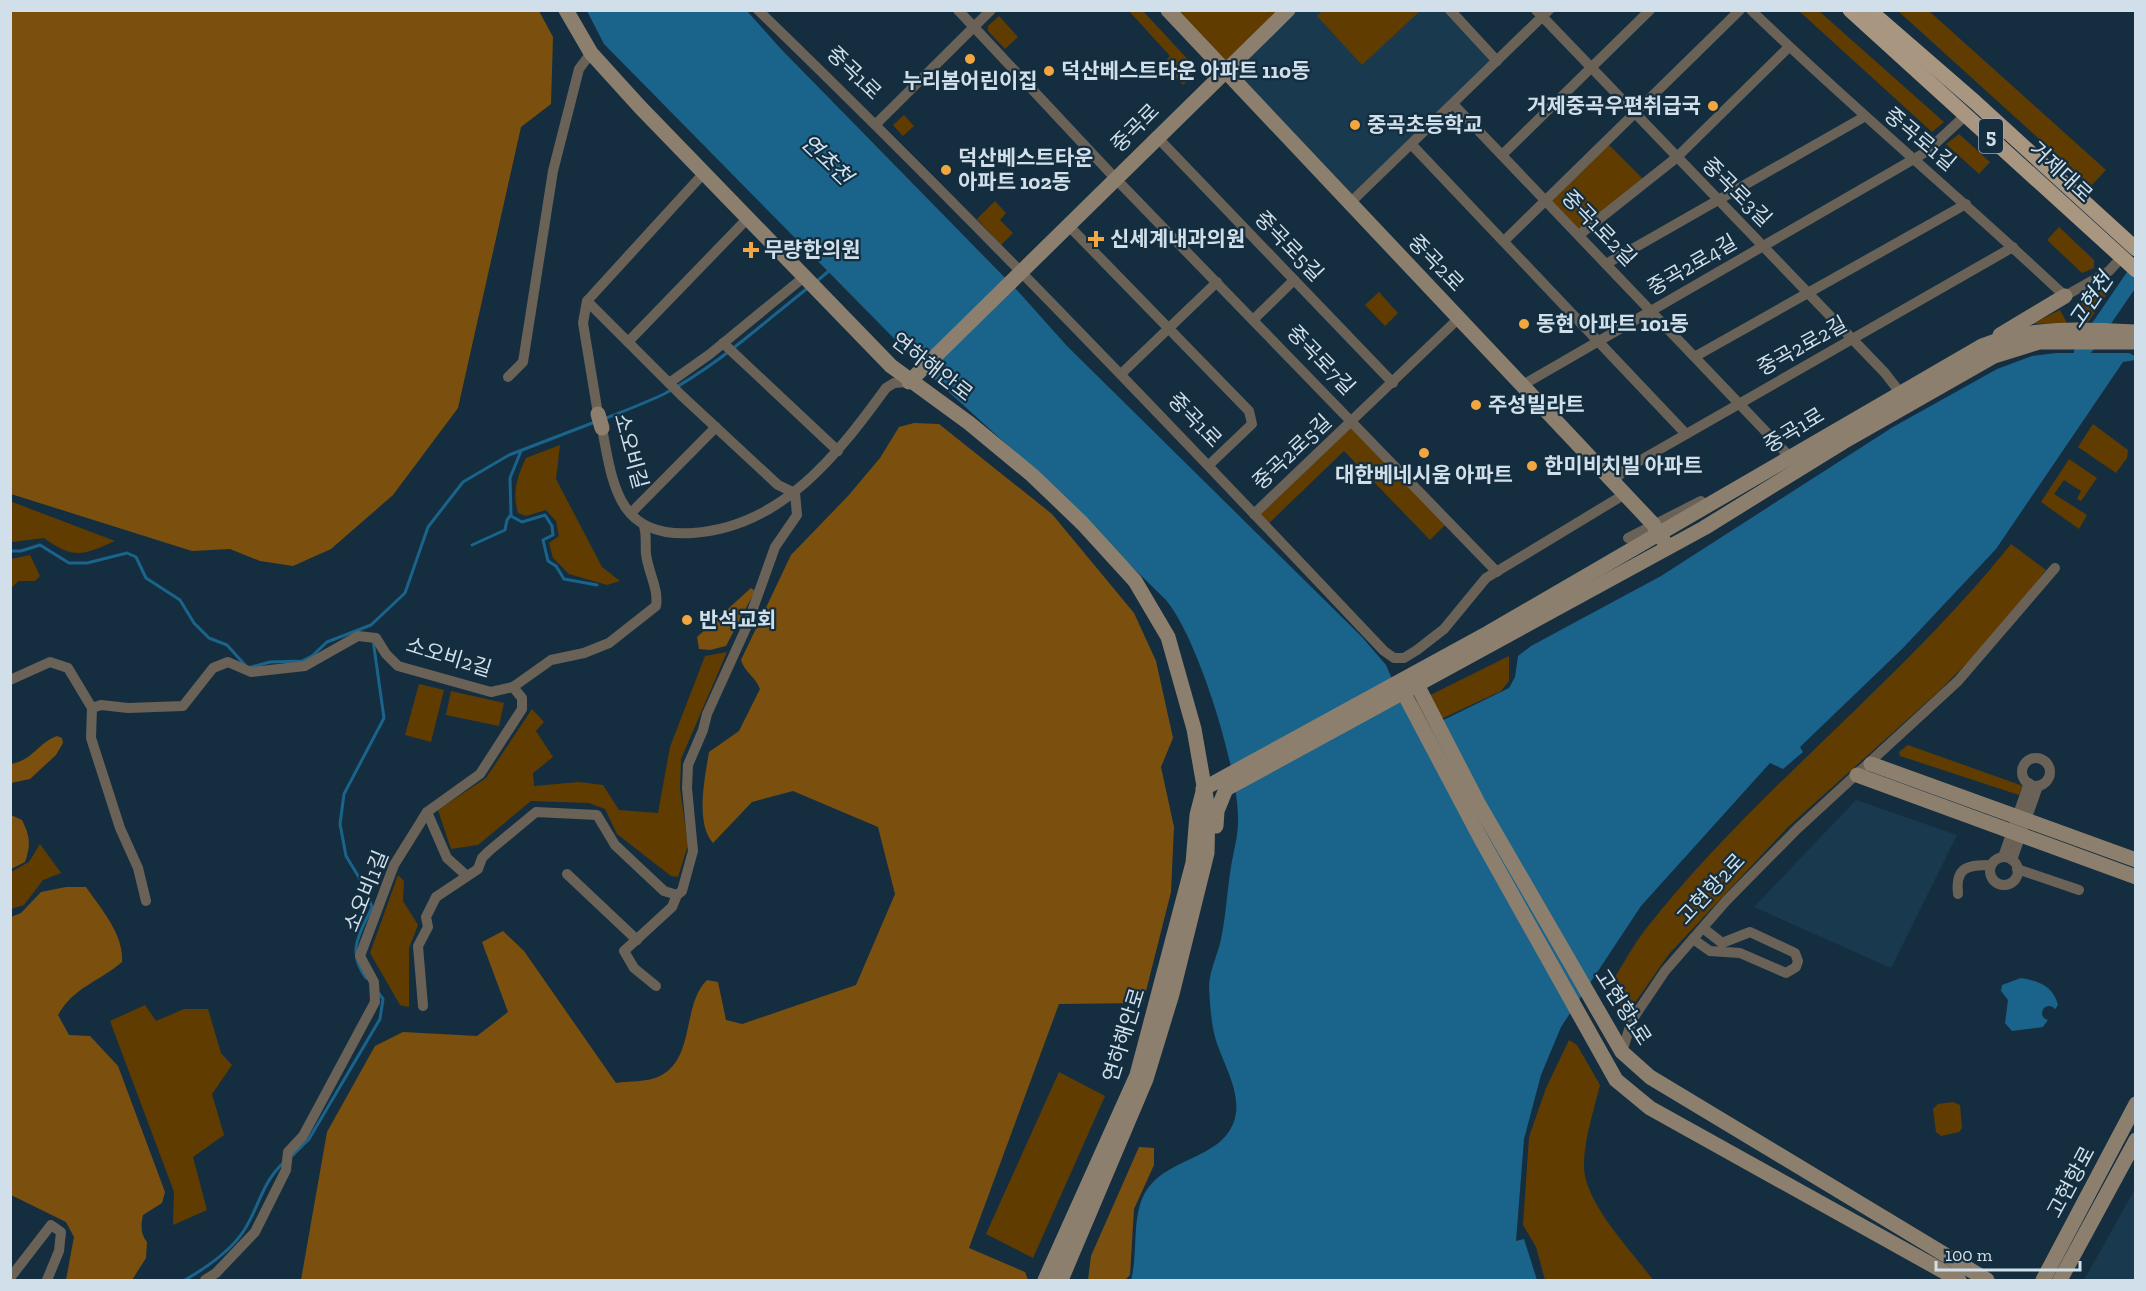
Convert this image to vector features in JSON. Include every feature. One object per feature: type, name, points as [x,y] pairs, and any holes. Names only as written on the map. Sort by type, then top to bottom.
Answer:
[{"type":"main road","name":"거제대로","points":[[1850,10],[2129,263]]},
{"type":"main road","name":"거제대로","points":[[1869,10],[1975,102],[2136,249]]},
{"type":"street","name":"연하해안로","points":[[566,10],[591,53],[817,290],[913,377],[1032,475],[1082,523],[1135,581],[1168,637],[1194,729],[1208,809],[1207,853],[1172,994],[1146,1079],[1061,1281]]},
{"type":"street","name":"중곡1로","points":[[758,10],[876,124],[1017,275],[1121,374],[1383,651],[1394,658],[1404,658],[1428,643],[1486,578],[1625,494]]},
{"type":"street","name":"중곡로7길","points":[[958,10],[1115,178],[1497,572]]},
{"type":"street","points":[[876,124],[991,10]]},
{"type":"street","name":"중곡2로","points":[[1168,10],[1460,318],[1661,535]]},
{"type":"street","name":"중곡로","points":[[913,377],[1156,136],[1288,10]]},
{"type":"street","points":[[1450,10],[1497,61]]},
{"type":"street","points":[[1502,155],[1650,10]]},
{"type":"street","points":[[1504,241],[1740,10]]},
{"type":"street","name":"중곡로1길","points":[[1750,10],[1864,117],[1915,158],[2065,296]]},
{"type":"street","points":[[1350,204],[1497,61],[1542,13]]},
{"type":"street","name":"중곡로3길","points":[[1542,13],[1634,115],[1764,247],[1905,398]]},
{"type":"street","points":[[1579,235],[1676,158],[1789,47]]},
{"type":"street","points":[[508,377],[523,362],[553,171],[579,69],[591,53]]},
{"type":"street","name":"중곡1로2길","points":[[1453,104],[1790,457]]},
{"type":"street","name":"중곡2로4길","points":[[1521,386],[1596,340],[1764,247],[1915,158],[1934,146],[1967,114]]},
{"type":"street","points":[[1606,264],[1864,117]]},
{"type":"street","name":"중곡로5길","points":[[1156,136],[1393,383]]},
{"type":"street","points":[[1412,145],[1686,434]]},
{"type":"street","points":[[656,986],[634,968],[624,951],[672,907],[677,895],[682,891],[693,851],[687,788],[688,765],[704,730],[707,714],[746,628],[775,547],[797,515],[795,493],[778,485],[681,395],[587,301],[704,174]]},
{"type":"street","points":[[1696,356],[1966,204]]},
{"type":"street","points":[[628,342],[747,219]]},
{"type":"street","points":[[1068,225],[1249,411],[1252,424],[1209,465]]},
{"type":"street","name":"중곡2로2길","points":[[1613,481],[1627,468],[2013,247]]},
{"type":"street","points":[[1987,344],[2065,296],[2109,271],[2129,263]]},
{"type":"street","points":[[669,383],[723,343],[804,277]]},
{"type":"street","points":[[1254,319],[1294,280]]},
{"type":"street","points":[[1121,374],[1217,282]]},
{"type":"street","name":"소오비길","points":[[587,301],[583,323],[585,346],[615,485],[631,513],[656,532],[674,534],[706,532],[741,524],[795,493],[838,452],[886,388],[913,377]]},
{"type":"street","name":"중곡2로5길","points":[[1254,514],[1460,318]]},
{"type":"street","points":[[2083,335],[2136,332]]},
{"type":"street","name":"중곡1로","points":[[1661,535],[1905,398],[1987,344],[2027,333],[2083,335]]},
{"type":"street","points":[[2083,335],[2136,342]]},
{"type":"street","name":"중곡1로","points":[[1407,683],[1542,609],[1790,457],[1905,398],[2009,350],[2039,342],[2083,335]]},
{"type":"street","points":[[723,343],[838,452]]},
{"type":"street","points":[[631,513],[716,427]]},
{"type":"street","points":[[513,687],[551,660],[584,653],[609,643],[656,606],[658,596],[648,560],[648,538],[644,525]]},
{"type":"street","points":[[1628,538],[1661,535]]},
{"type":"street","name":"고현항2로","points":[[1622,1052],[1632,1020],[1665,971],[1693,939],[1797,829],[1927,712],[1985,652],[2055,568]]},
{"type":"street","name":"소오비2길","points":[[93,708],[101,705],[128,708],[183,706],[213,668],[228,662],[251,672],[305,666],[358,636],[376,638],[386,654],[398,666],[491,692],[513,687]]},
{"type":"street","points":[[10,680],[50,662],[68,668],[93,708],[91,738],[120,828],[138,868],[146,901]]},
{"type":"street","points":[[1203,789],[1407,683]]},
{"type":"street","points":[[1207,853],[1216,831],[1217,811],[1223,791],[1407,683]]},
{"type":"street","name":"고현항1로","points":[[1407,683],[1622,1052],[1650,1077],[1987,1281]]},
{"type":"street","name":"고현항1로","points":[[1407,683],[1586,1028],[1616,1080],[1650,1108],[1959,1281]]},
{"type":"street","name":"소오비1길","points":[[205,1281],[218,1277],[255,1232],[286,1170],[288,1152],[303,1136],[375,1002],[374,982],[360,956],[394,865],[427,812],[480,774],[522,709],[522,698],[513,687]]},
{"type":"street","points":[[1871,764],[2136,860]]},
{"type":"street","points":[[1857,775],[2136,877]]},
{"type":"street","points":[[1991,865],[1992,878],[2003,884],[2015,878],[2011,862],[2016,834],[2033,784]]},
{"type":"street","name":"연하해안로","points":[[1045,1281],[1137,1075],[1193,863],[1197,815],[1203,789]]},
{"type":"street","points":[[427,812],[447,858],[467,876]]},
{"type":"street","points":[[423,1006],[418,946],[428,927],[426,917],[436,897],[478,869],[482,858],[489,851],[536,812],[568,815],[591,814],[601,819],[615,846],[664,891],[677,895]]},
{"type":"street","points":[[1958,894],[1957,880],[1961,871],[1970,867],[1991,865],[1997,858],[2079,890]]},
{"type":"street","points":[[567,874],[637,940]]},
{"type":"street","points":[[1693,939],[1710,951],[1740,953],[1786,973],[1796,967],[1798,961],[1795,953],[1750,932],[1722,943],[1703,928]]},
{"type":"street","name":"고현항로","points":[[2043,1281],[2136,1104]]},
{"type":"street","name":"고현항로","points":[[2060,1281],[2136,1140]]},
{"type":"street","points":[[10,1278],[51,1225],[61,1232],[59,1251],[47,1281]]},
{"type":"shaded area","name":"중곡초등학교","points":[[1288,10],[1450,11],[1497,61],[1350,203],[1226,69]]},
{"type":"shaded area","points":[[1323,10],[1420,11],[1362,65],[1317,16]]},
{"type":"shaded area","points":[[10,11],[539,11],[553,37],[551,104],[521,127],[458,408],[393,495],[331,549],[293,566],[260,561],[230,549],[192,551],[11,494]]},
{"type":"shaded area","points":[[1129,11],[1143,11],[1193,65],[1192,77],[1183,85],[1163,63],[1170,56]]},
{"type":"shaded area","points":[[1168,11],[1288,11],[1226,69]]},
{"type":"shaded area","points":[[1799,11],[1819,11],[1944,122],[1932,132]]},
{"type":"shaded area","points":[[1898,11],[1929,11],[2106,170],[2091,186]]},
{"type":"shaded area","points":[[999,16],[1018,37],[1005,49],[988,31],[988,26]]},
{"type":"shaded area","points":[[904,115],[914,126],[903,136],[893,125]]},
{"type":"shaded area","points":[[1959,134],[1990,162],[1979,174],[1946,144]]},
{"type":"shaded area","points":[[1606,142],[1646,182],[1579,235],[1545,200]]},
{"type":"shaded area","points":[[995,201],[1006,213],[1000,220],[1013,233],[1001,245],[977,219]]},
{"type":"shaded area","points":[[2059,227],[2094,260],[2094,268],[2082,273],[2047,240]]},
{"type":"shaded area","points":[[2109,286],[2109,291],[2088,322],[2085,321],[2076,305]]},
{"type":"shaded area","points":[[1379,292],[1398,313],[1385,326],[1365,305]]},
{"type":"shaded area","points":[[2060,310],[2067,323],[2031,324]]},
{"type":"shaded area","points":[[1353,421],[1449,521],[1430,540],[1344,451],[1266,526],[1254,514]]},
{"type":"shaded area","points":[[914,423],[939,424],[1052,514],[1134,613],[1156,661],[1173,738],[1161,767],[1174,827],[1171,892],[1143,1003],[1059,1004],[969,1248],[1025,1272],[1028,1280],[301,1280],[327,1132],[375,1046],[403,1032],[477,1036],[508,1012],[482,942],[503,931],[524,951],[616,1083],[654,1079],[670,1069],[683,1046],[694,1004],[707,980],[718,982],[726,1020],[742,1024],[856,985],[895,894],[878,827],[793,791],[752,802],[713,843],[704,824],[704,787],[709,752],[739,731],[760,689],[741,660],[791,555],[848,496],[880,458],[899,427]]},
{"type":"shaded area","points":[[2093,424],[2128,450],[2127,458],[2116,473],[2078,447]]},
{"type":"shaded area","points":[[560,445],[556,479],[602,567],[620,581],[607,585],[569,574],[553,558],[549,543],[559,536],[556,521],[546,510],[526,516],[518,513],[515,498],[516,485],[526,458]]},
{"type":"shaded area","points":[[2069,459],[2097,478],[2081,501],[2077,499],[2081,491],[2064,480],[2054,494],[2087,515],[2079,529],[2041,502]]},
{"type":"shaded area","points":[[10,501],[115,541],[95,550],[79,553],[63,550],[44,538],[12,542]]},
{"type":"shaded area","points":[[2011,544],[2046,570],[1989,641],[1939,691],[1788,827],[1669,954],[1625,1017],[1611,984],[1645,930],[1733,830],[1922,643],[1968,595]]},
{"type":"shaded area","points":[[30,555],[40,576],[35,581],[19,581],[12,587],[11,605],[11,559]]},
{"type":"shaded area","points":[[751,588],[755,591],[726,646],[710,650],[699,649],[697,637]]},
{"type":"shaded area","points":[[727,652],[681,759],[680,789],[688,845],[678,877],[671,876],[617,834],[605,809],[589,803],[531,801],[478,845],[451,849],[438,810],[486,778],[532,709],[544,722],[536,731],[553,757],[533,773],[534,786],[579,782],[603,785],[619,810],[658,813],[670,747],[705,656]]},
{"type":"shaded area","points":[[1509,656],[1509,681],[1501,691],[1424,727],[1406,707]]},
{"type":"shaded area","points":[[419,684],[444,690],[431,742],[405,735]]},
{"type":"shaded area","points":[[451,691],[504,703],[499,726],[446,715]]},
{"type":"shaded area","points":[[57,736],[62,738],[63,743],[56,755],[30,779],[11,783],[11,764],[25,759]]},
{"type":"shaded area","points":[[1908,745],[2023,786],[2019,795],[1900,756],[1899,752]]},
{"type":"shaded area","points":[[1856,800],[1957,835],[1891,968],[1754,907]]},
{"type":"shaded area","points":[[11,815],[22,820],[27,831],[29,845],[25,862],[11,869]]},
{"type":"shaded area","points":[[40,844],[61,873],[43,880],[24,905],[11,909],[11,872],[29,862]]},
{"type":"shaded area","points":[[398,875],[404,881],[403,901],[418,925],[409,948],[409,1007],[400,1005],[370,953]]},
{"type":"shaded area","points":[[66,887],[86,887],[105,913],[115,932],[122,952],[122,962],[79,991],[58,1015],[69,1035],[90,1036],[118,1066],[165,1192],[162,1203],[143,1215],[143,1236],[147,1242],[146,1258],[132,1280],[66,1280],[74,1237],[66,1222],[11,1195],[11,917],[21,913],[41,892]]},
{"type":"shaded area","points":[[145,1005],[156,1021],[184,1009],[208,1009],[221,1053],[232,1065],[212,1094],[224,1135],[193,1157],[207,1210],[173,1225],[174,1192],[110,1021]]},
{"type":"shaded area","points":[[1569,1040],[1577,1045],[1600,1085],[1588,1133],[1584,1162],[1585,1177],[1590,1192],[1609,1224],[1653,1280],[1545,1280],[1536,1247],[1523,1225],[1529,1137],[1546,1088]]},
{"type":"shaded area","points":[[1059,1072],[1105,1096],[1033,1258],[986,1234]]},
{"type":"shaded area","points":[[1953,1102],[1960,1105],[1962,1128],[1959,1132],[1941,1136],[1936,1132],[1933,1109],[1938,1104]]},
{"type":"shaded area","points":[[1139,1147],[1154,1148],[1154,1165],[1134,1209],[1130,1275],[1125,1280],[1088,1280],[1091,1256]]},
{"type":"shaded area","points":[[2135,1189],[2135,1280],[2084,1280]]},
{"type":"water","name":"연초천","points":[[587,11],[747,11],[781,49],[1016,289],[1067,346],[1362,637],[1386,665],[1410,720],[1425,729],[1509,688],[1515,677],[1518,656],[1531,646],[1661,576],[1893,427],[1997,369],[2032,356],[2056,353],[2129,353],[2135,356],[2135,360],[2123,362],[1996,549],[1903,648],[1800,747],[1803,752],[1783,769],[1770,763],[1641,906],[1561,1027],[1541,1075],[1524,1139],[1516,1241],[1524,1239],[1537,1280],[1131,1280],[1139,1209],[1148,1188],[1169,1170],[1217,1144],[1233,1124],[1236,1113],[1234,1091],[1214,1031],[1209,987],[1224,921],[1237,833],[1237,800],[1225,740],[1191,644],[1166,600],[1015,452],[930,375],[604,44]]},
{"type":"water","points":[[2021,978],[2034,981],[2049,989],[2058,1005],[2043,1027],[2012,1031],[2005,1023],[2008,1000],[2001,991],[2002,985]]},
{"type":"pier","points":[[2049,1006],[2054,1008],[2056,1013],[2054,1018],[2049,1020],[2044,1018],[2042,1013],[2044,1008]]},
{"type":"waterway","points":[[817,281],[830,270]]},
{"type":"waterway","name":"고현천","points":[[2082,352],[2136,273]]},
{"type":"waterway","points":[[604,419],[664,394],[684,383],[739,344],[809,287]]},
{"type":"waterway","points":[[251,667],[270,662],[302,661],[312,656],[327,642],[371,625],[405,593],[428,527],[463,482],[509,455],[595,422]]},
{"type":"waterway","points":[[521,451],[510,478],[511,516],[522,522],[545,515],[552,526],[553,535],[543,540],[548,561],[556,566],[564,579],[597,585]]},
{"type":"waterway","points":[[472,545],[505,530],[510,516]]},
{"type":"waterway","points":[[10,551],[21,551],[40,545],[69,563],[87,563],[127,553],[136,557],[146,578],[180,600],[194,623],[209,638],[227,645],[245,665]]},
{"type":"waterway","points":[[366,978],[360,968],[356,950],[357,942],[372,907],[363,884],[346,856],[340,824],[344,794],[384,718],[373,640]]},
{"type":"waterway","points":[[293,1155],[309,1139],[380,1019],[383,999],[378,992]]},
{"type":"waterway","points":[[185,1280],[216,1259],[238,1239],[270,1179],[283,1163]]},
{"type":"place","name":"누리봄어린이집","points":[[970,59]]},
{"type":"place","name":"덕산베스트타운 아파트 110동","points":[[1049,71]]},
{"type":"place","name":"거제중곡우편취급국","points":[[1713,106]]},
{"type":"place","name":"중곡초등학교","points":[[1355,125]]},
{"type":"place","name":"덕산베스트타운 아파트 102동","points":[[946,170]]},
{"type":"place","name":"신세계내과의원","points":[[1096,239]]},
{"type":"place","name":"무량한의원","points":[[751,250]]},
{"type":"place","name":"동현 아파트 101동","points":[[1524,324]]},
{"type":"place","name":"주성빌라트","points":[[1476,405]]},
{"type":"place","name":"대한베네시움 아파트","points":[[1424,453]]},
{"type":"place","name":"한미비치빌 아파트","points":[[1532,466]]},
{"type":"place","name":"반석교회","points":[[687,620]]}]
